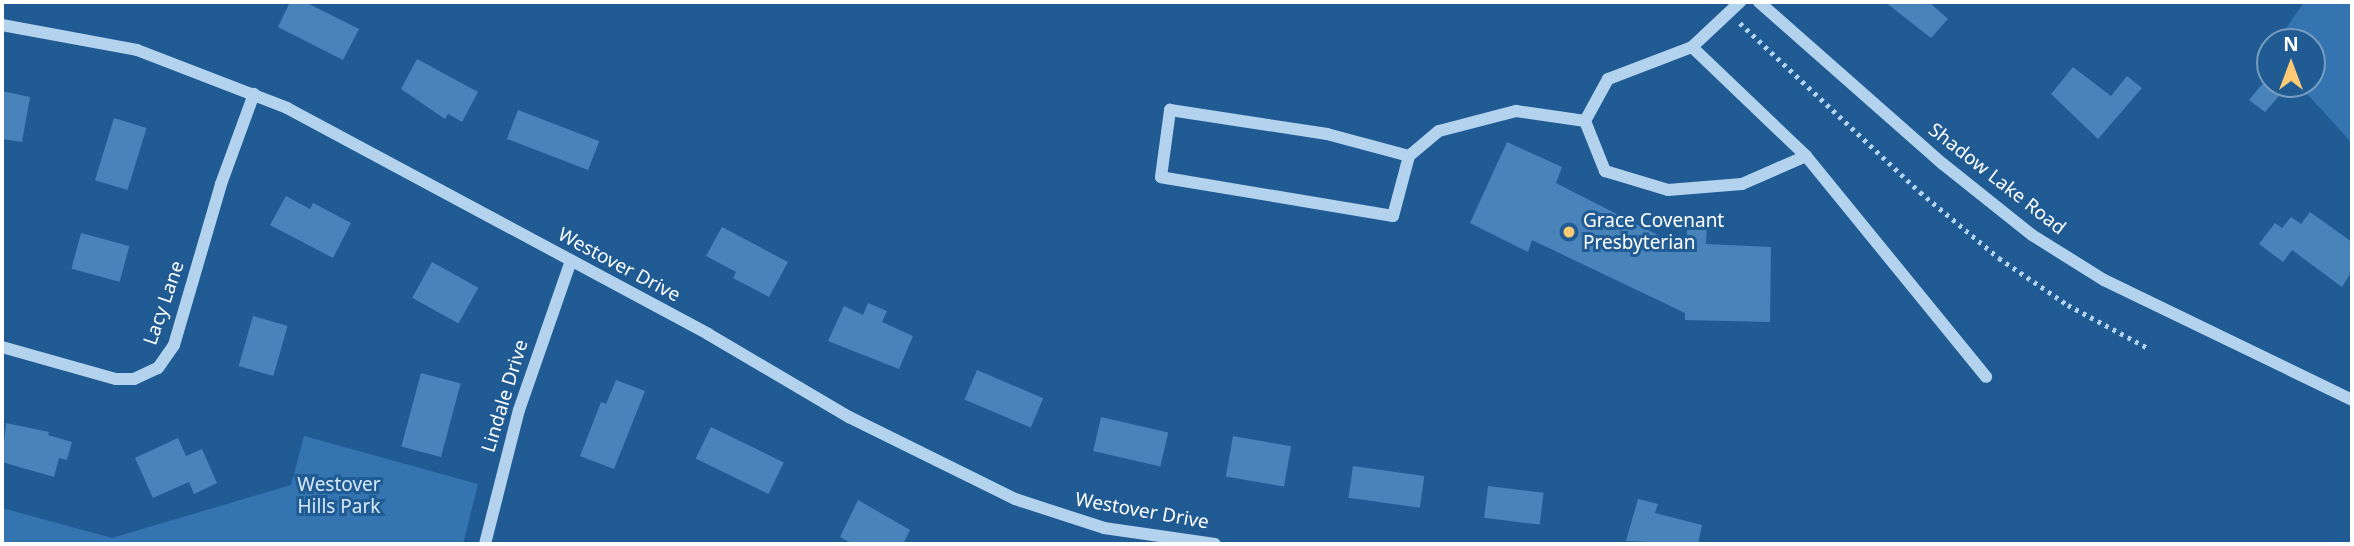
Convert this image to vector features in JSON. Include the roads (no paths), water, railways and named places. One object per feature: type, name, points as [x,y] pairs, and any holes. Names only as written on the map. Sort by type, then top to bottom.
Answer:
[{"type":"street","points":[[1585,121],[1608,79],[1692,47],[1740,2]]},
{"type":"street","name":"Shadow Lake Road","points":[[1759,2],[1943,164],[2032,235],[2104,280],[2352,400]]},
{"type":"street","name":"Westover Drive","points":[[2,25],[137,50],[254,93],[571,261],[849,417],[1015,499],[1104,527],[1215,544]]},
{"type":"street","points":[[1692,47],[1806,156],[1986,376]]},
{"type":"street","name":"Lacy Lane","points":[[2,347],[116,379],[134,379],[158,368],[174,345],[221,184],[254,93]]},
{"type":"street","points":[[1409,156],[1327,134],[1170,110],[1161,177],[1393,216],[1409,156],[1439,131],[1516,111],[1585,121]]},
{"type":"street","points":[[1585,121],[1605,171],[1668,190],[1742,184],[1806,156]]},
{"type":"street","name":"Lindale Drive","points":[[485,544],[519,410],[571,261]]},
{"type":"place","name":"Grace Covenant Presbyterian","points":[[1569,232]]},
{"type":"park label","name":"Westover Hills Park","points":[[339,496]]}]
